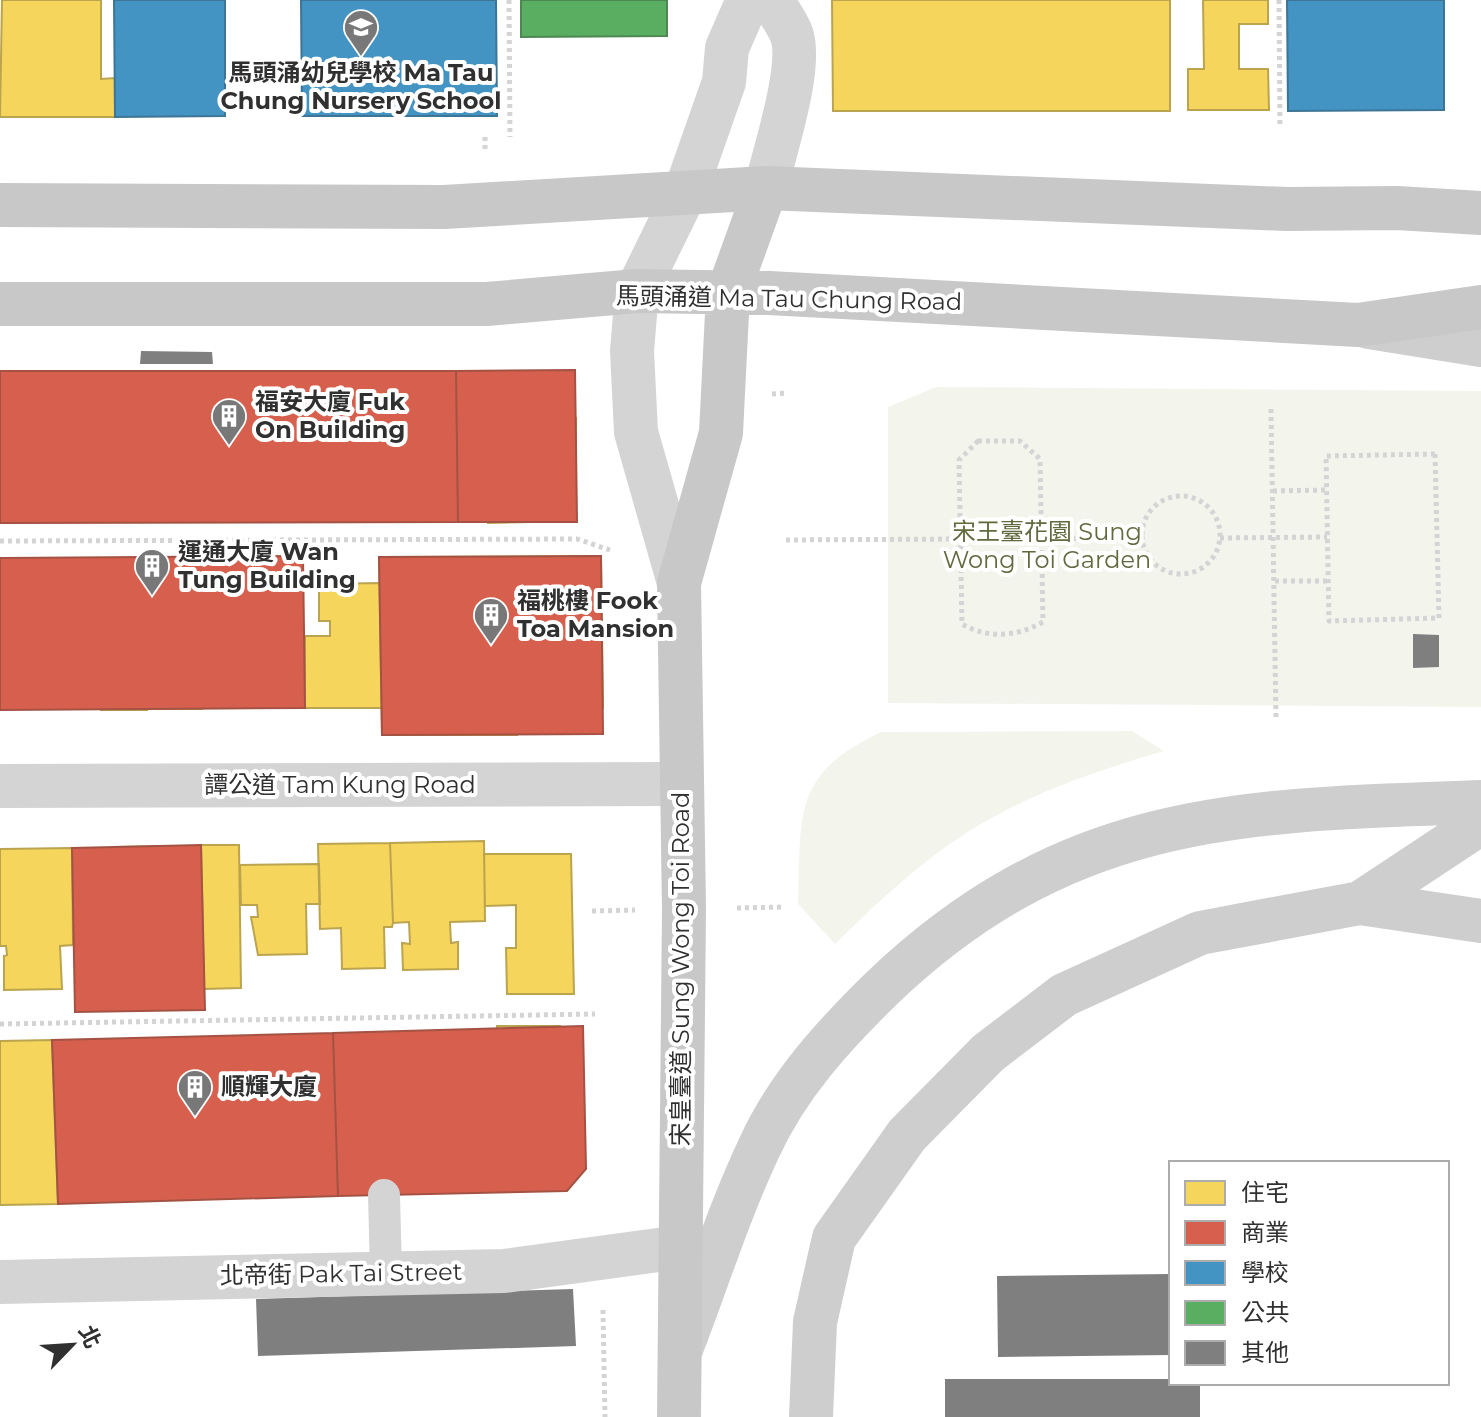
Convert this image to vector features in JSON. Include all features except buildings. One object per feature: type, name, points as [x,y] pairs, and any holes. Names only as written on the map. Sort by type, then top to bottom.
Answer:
[{"type":"main road","points":[[0,205],[444,207],[766,188],[1287,209],[1478,210]]},
{"type":"main road","name":"宋皇臺道 Sung Wong Toi Road","points":[[679,1417],[684,909],[679,583],[721,433],[728,293],[766,188]]},
{"type":"main road","name":"馬頭涌道 Ma Tau Chung Road","points":[[0,304],[487,304],[637,291],[831,295],[1358,325],[1481,345]]},
{"type":"main road","points":[[1358,325],[1481,307]]},
{"type":"main road","name":"宋皇臺道 Sung Wong Toi Road","points":[[679,1354],[760,1145],[792,1090],[834,1034],[907,965],[967,917],[1034,875],[1098,848],[1167,828],[1246,814],[1481,802]]},
{"type":"main road","points":[[1360,903],[1481,823]]},
{"type":"main road","points":[[811,1417],[815,1322],[834,1238],[907,1135],[988,1053],[1064,995],[1200,933],[1360,903],[1481,921]]},
{"type":"street","name":"宋皇臺道 Sung Wong Toi Road","points":[[679,583],[636,432],[632,351],[637,291],[685,193],[724,82],[727,48],[748,0]]},
{"type":"street","points":[[766,188],[791,89],[793,53],[792,35],[771,0]]},
{"type":"street","name":"譚公道 Tam Kung Road","points":[[0,786],[681,784]]},
{"type":"street","name":"北帝街 Pak Tai Street","points":[[0,1282],[504,1271],[680,1247]]},
{"type":"lane","points":[[384,1195],[386,1273]]},
{"type":"path","points":[[509,0],[510,137]]},
{"type":"path","points":[[1279,0],[1280,127]]},
{"type":"path","points":[[1271,409],[1276,720]]},
{"type":"path","points":[[978,441],[1020,441],[1040,459],[1041,539],[1043,622],[1023,633],[980,634],[962,624],[959,460],[978,441]]},
{"type":"path","points":[[1435,454],[1439,618],[1329,621],[1326,490],[1326,456],[1435,454]]},
{"type":"path","points":[[1273,491],[1326,490]]},
{"type":"path","points":[[1180,496],[1204,504],[1219,525],[1220,538],[1212,560],[1192,573],[1170,573],[1150,560],[1142,538],[1142,525],[1156,504],[1180,496]]},
{"type":"path","points":[[1220,538],[1327,537]]},
{"type":"path","points":[[786,540],[1142,538]]},
{"type":"path","points":[[0,541],[577,539],[610,550]]},
{"type":"path","points":[[1275,581],[1328,581]]},
{"type":"path","points":[[0,1024],[595,1014]]},
{"type":"green space","name":"宋王臺花園 Sung Wong Toi Garden","points":[[936,387],[1481,391],[1481,707],[888,703],[888,407]]},
{"type":"green space","points":[[1132,731],[1164,751],[1091,774],[998,814],[920,867],[835,944],[798,904],[802,822],[816,782],[830,764],[881,732]]},
{"type":"place","name":"馬頭涌幼兒學校 Ma Tau Chung Nursery School","points":[[361,58]]},
{"type":"place","name":"福安大廈 Fuk On Building","points":[[229,447]]},
{"type":"place","name":"運通大廈 Wan Tung Building","points":[[152,597]]},
{"type":"place","name":"福桃樓 Fook Toa Mansion","points":[[491,646]]},
{"type":"place","name":"順輝大廈","points":[[195,1118]]}]
